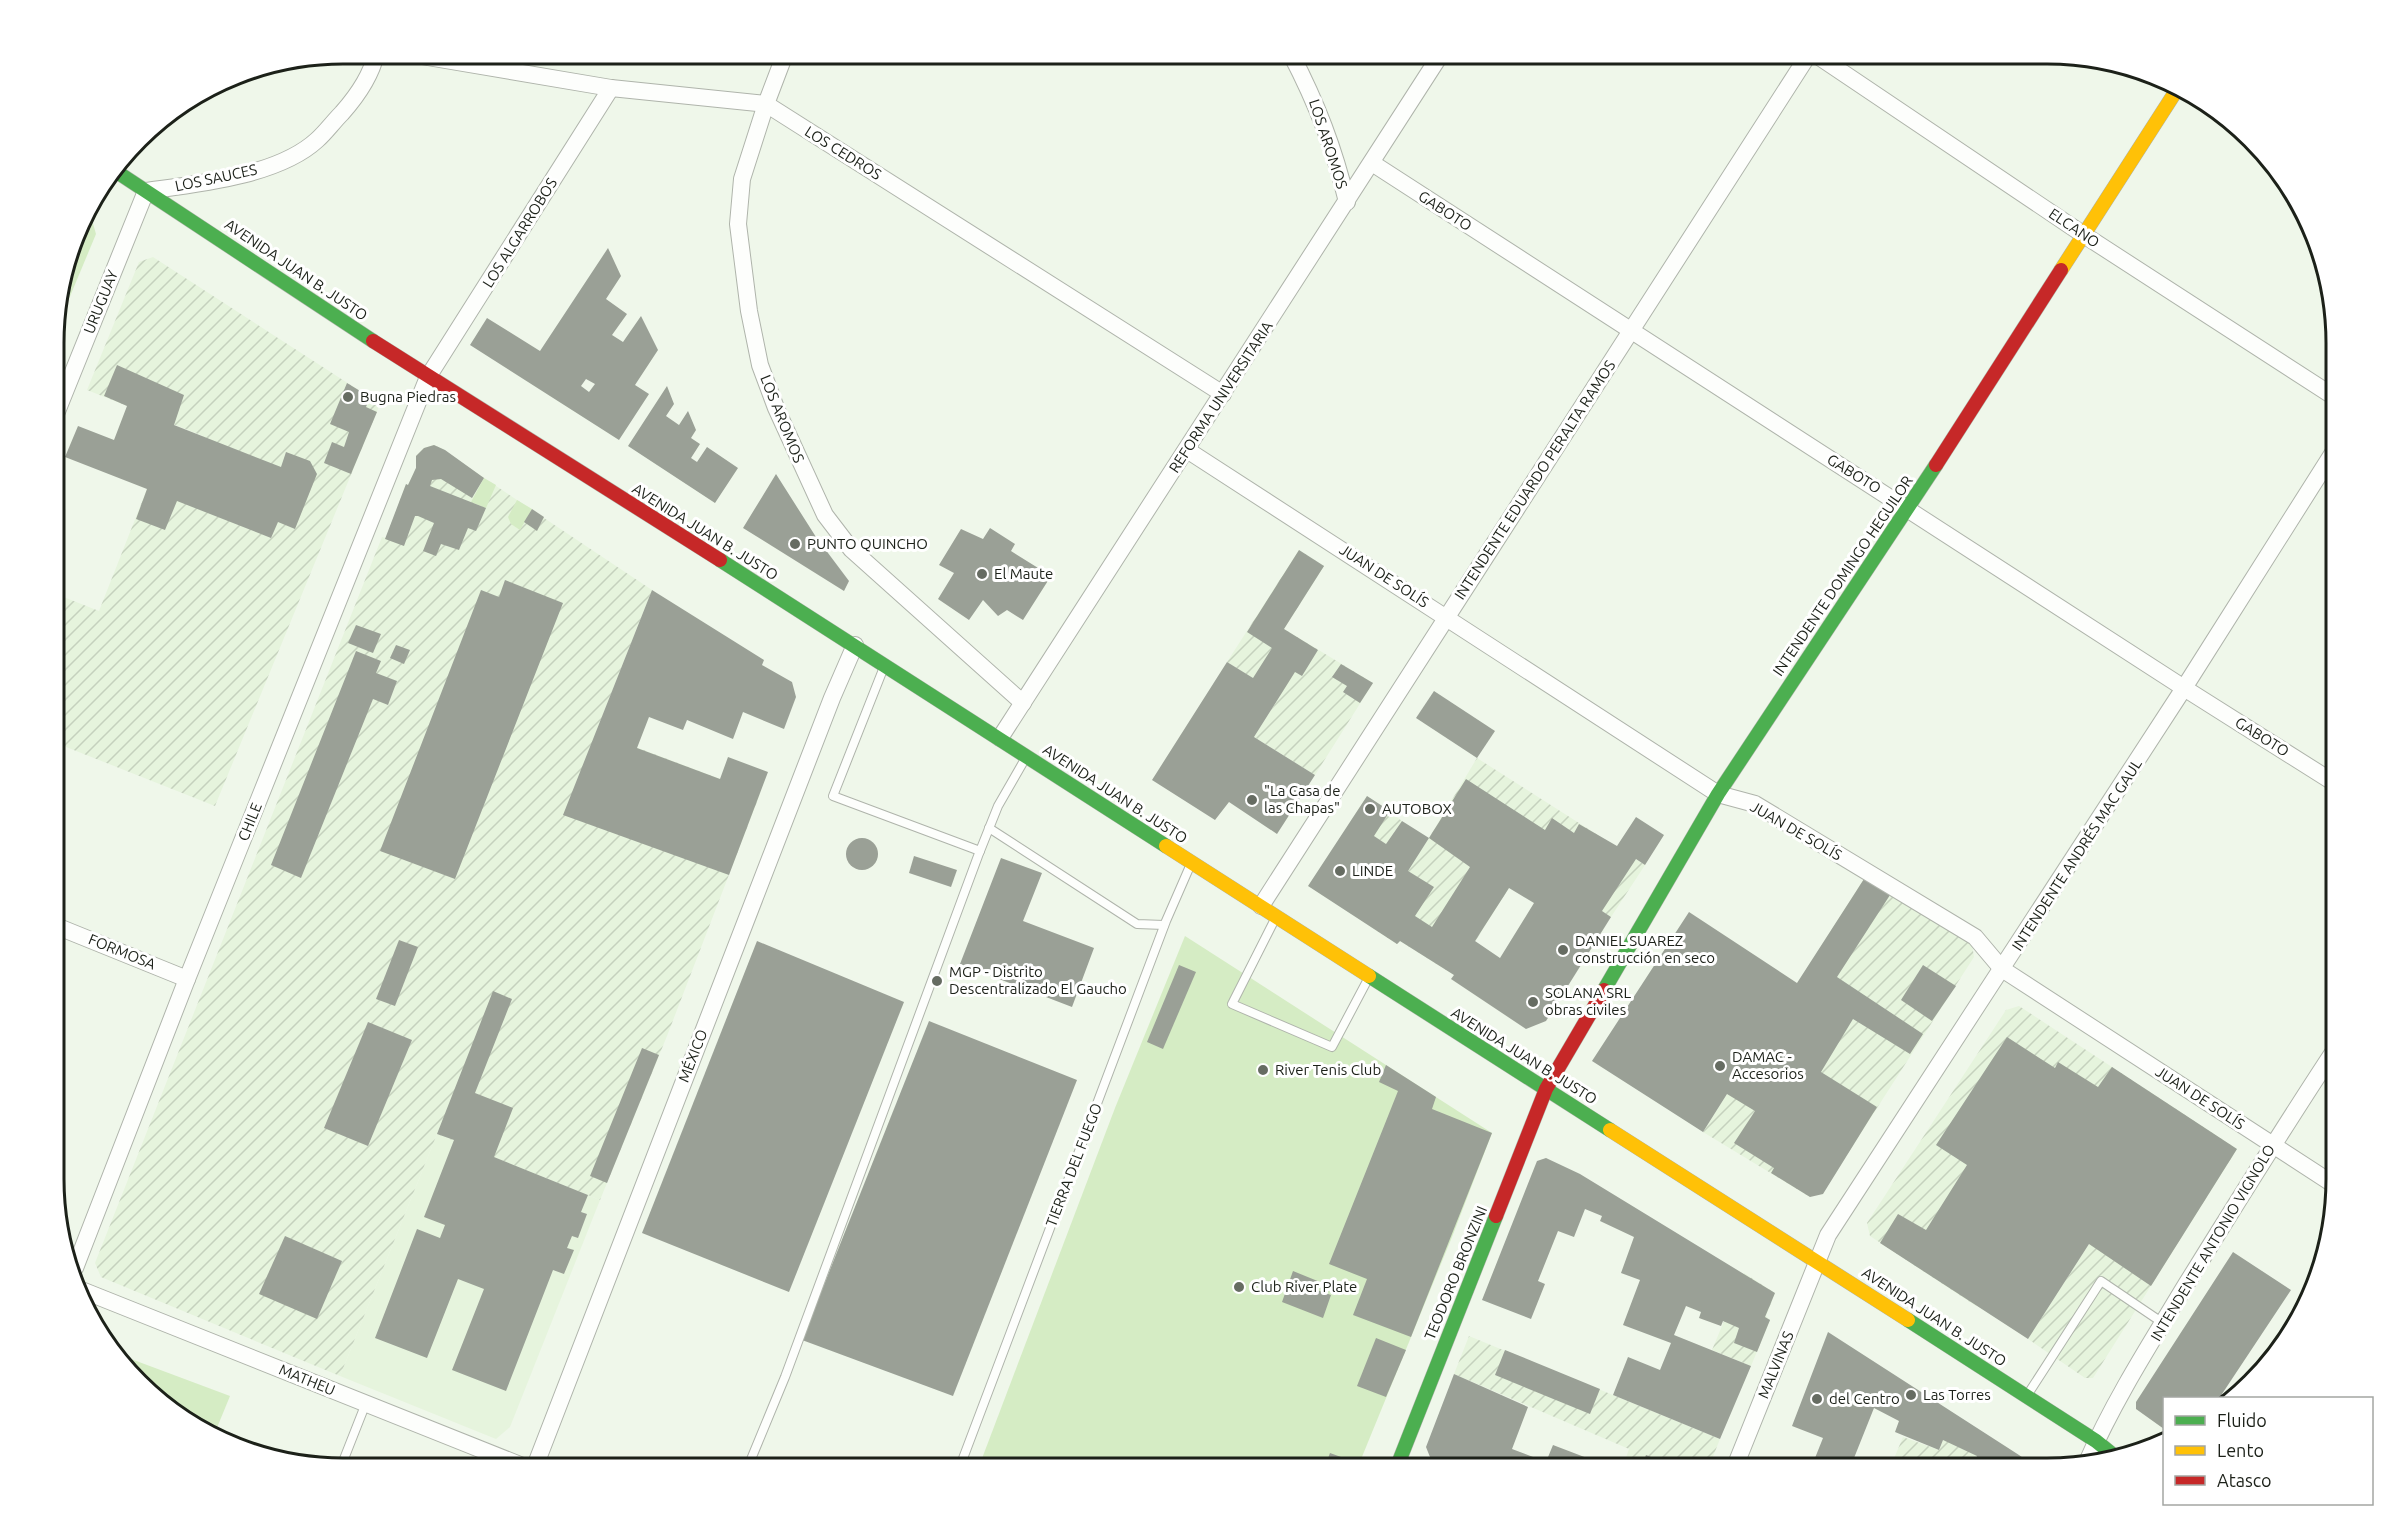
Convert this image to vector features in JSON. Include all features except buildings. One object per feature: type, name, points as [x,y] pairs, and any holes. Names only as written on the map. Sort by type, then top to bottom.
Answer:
[{"type":"main road","name":"INTENDENTE DOMINGO HEGUILOR","points":[[1546,1089],[1718,794],[1908,509],[2174,95]]},
{"type":"main road","name":"AVENIDA JUAN B. JUSTO","points":[[121,175],[428,377],[885,664],[1369,977],[2027,1396],[2096,1441],[2108,1452]]},
{"type":"main road","name":"TEODORO BRONZINI","points":[[1400,1458],[1546,1089]]},
{"type":"main road","name":"AVENIDA JUAN B. JUSTO","points":[[2096,1441],[2116,1450]]},
{"type":"street","name":"LOS SAUCES","points":[[146,191],[206,183],[257,171],[289,158],[315,142],[353,101],[372,64]]},
{"type":"street","name":"LOS CEDROS","points":[[469,64],[611,88],[766,104],[1223,394]]},
{"type":"street","name":"LOS AROMOS","points":[[780,64],[742,178],[738,224],[742,269],[751,322],[760,365],[776,408],[825,515],[851,549],[1023,703]]},
{"type":"street","name":"LOS AROMOS","points":[[1296,64],[1328,131],[1347,202]]},
{"type":"street","name":"REFORMA UNIVERSITARIA","points":[[1000,738],[1434,64]]},
{"type":"street","name":"INTENDENTE EDUARDO PERALTA RAMOS","points":[[1261,906],[1803,64]]},
{"type":"street","name":"ELCANO","points":[[1830,64],[2084,235],[2326,392]]},
{"type":"street","name":"LOS ALGARROBOS","points":[[428,377],[611,88]]},
{"type":"street","name":"GABOTO","points":[[1372,163],[1630,332],[2326,778]]},
{"type":"street","name":"URUGUAY","points":[[64,394],[146,191]]},
{"type":"street","name":"CHILE","points":[[77,1263],[187,979],[428,377]]},
{"type":"street","name":"JUAN DE SOLÍS","points":[[1187,450],[1718,794],[1755,804],[1975,937],[2002,969],[2326,1179]]},
{"type":"street","name":"INTENDENTE ANDRÉS MAC GAUL","points":[[1817,1261],[1828,1235],[2184,688],[2326,463]]},
{"type":"street","name":"MÉXICO","points":[[536,1458],[855,645]]},
{"type":"street","name":"FORMOSA","points":[[64,929],[187,979]]},
{"type":"street","name":"INTENDENTE ANTONIO VIGNOLO","points":[[2090,1455],[2163,1323],[2272,1144],[2326,1063]]},
{"type":"street","name":"MALVINAS","points":[[1738,1458],[1817,1261]]},
{"type":"street","name":"MATHEU","points":[[89,1293],[504,1458]]},
{"type":"lane","points":[[885,664],[833,796],[980,851]]},
{"type":"lane","points":[[751,1458],[789,1366],[989,828],[998,806],[1027,756]]},
{"type":"lane","points":[[989,828],[1137,924],[1164,925]]},
{"type":"lane","name":"TIERRA DEL FUEGO","points":[[963,1458],[1164,925],[1192,863]]},
{"type":"lane","points":[[1277,916],[1232,1004],[1332,1047],[1369,977]]},
{"type":"lane","points":[[2027,1396],[2101,1281],[2163,1323]]},
{"type":"lane","points":[[344,1458],[366,1403]]},
{"type":"shaded area","name":"Bugna Piedras","points":[[153,257],[380,404],[215,806],[64,746],[64,597],[99,611],[147,489],[203,436],[87,390],[139,262]]},
{"type":"shaded area","points":[[434,445],[445,450],[652,590],[596,732],[760,794],[667,1036],[600,1200],[437,1134],[340,1376],[101,1277],[95,1263],[382,537],[386,538],[406,484],[408,485],[416,468],[416,456],[424,448]]},
{"type":"shaded area","points":[[1299,550],[1324,566],[1284,629],[1373,683],[1315,775],[1254,737],[1280,696],[1227,662]]},
{"type":"shaded area","points":[[1477,758],[1645,865],[1611,917],[1524,864],[1454,975],[1400,941],[1397,944],[1371,927],[1429,838]]},
{"type":"shaded area","points":[[1367,796],[1402,821],[1386,844],[1351,821]]},
{"type":"shaded area","points":[[1864,879],[1972,944],[1974,957],[1841,1164],[1810,1197],[1703,1132]]},
{"type":"shaded area","points":[[2019,1006],[2237,1149],[2093,1378],[2085,1378],[2028,1339],[2089,1244],[2038,1210],[1976,1306],[1870,1236],[1867,1223],[2006,1010]]},
{"type":"shaded area","points":[[437,1134],[600,1200],[510,1427],[496,1439],[340,1376]]},
{"type":"shaded area","points":[[1744,1273],[1775,1293],[1766,1316],[1770,1320],[1751,1366],[1712,1350]]},
{"type":"shaded area","points":[[1469,1336],[1720,1439],[1712,1458],[1626,1458],[1629,1449],[1454,1374]]},
{"type":"shaded area","points":[[1953,1414],[1987,1435],[1976,1458],[1894,1458],[1903,1437],[1939,1450]]},
{"type":"green space","points":[[92,221],[96,234],[68,301],[79,254]]},
{"type":"green space","points":[[484,478],[496,485],[486,508],[471,502]]},
{"type":"green space","points":[[517,500],[532,509],[520,530],[511,524],[508,517]]},
{"type":"green space","name":"Club River Plate","points":[[1185,936],[1492,1133],[1362,1458],[982,1458],[1115,1108]]},
{"type":"green space","points":[[130,1358],[230,1396],[217,1428],[174,1401],[146,1377]]},
{"type":"traffic: fast","points":[[121,175],[373,341]]},
{"type":"traffic: fast","points":[[1604,990],[1718,794],[1936,465]]},
{"type":"traffic: fast","points":[[720,560],[1166,846]]},
{"type":"traffic: fast","points":[[1369,976],[1610,1130]]},
{"type":"traffic: fast","points":[[1400,1458],[1496,1216]]},
{"type":"traffic: fast","points":[[1908,1320],[2109,1451]]},
{"type":"traffic: slow","points":[[2061,270],[2174,95]]},
{"type":"traffic: slow","points":[[1166,846],[1369,976]]},
{"type":"traffic: slow","points":[[1610,1130],[1908,1320]]},
{"type":"traffic: jam","points":[[1936,465],[2061,270]]},
{"type":"traffic: jam","points":[[373,341],[720,560]]},
{"type":"traffic: jam","points":[[1496,1216],[1546,1089],[1604,990]]},
{"type":"place","name":"Bugna Piedras","points":[[348,397]]},
{"type":"place","name":"PUNTO QUINCHO","points":[[795,544]]},
{"type":"place","name":"El Maute","points":[[982,574]]},
{"type":"place","name":"\"La Casa de las Chapas\"","points":[[1252,800]]},
{"type":"place","name":"AUTOBOX","points":[[1370,809]]},
{"type":"place","name":"LINDE","points":[[1340,871]]},
{"type":"place","name":"DANIEL SUAREZ construcción en seco","points":[[1563,950]]},
{"type":"place","name":"MGP - Distrito Descentralizado El Gaucho","points":[[937,981]]},
{"type":"place","name":"SOLANA SRL obras civiles","points":[[1533,1002]]},
{"type":"place","name":"DAMAC - Accesorios","points":[[1720,1066]]},
{"type":"place","name":"River Tenis Club","points":[[1263,1070]]},
{"type":"place","name":"Club River Plate","points":[[1239,1287]]},
{"type":"place","name":"Las Torres","points":[[1911,1395]]},
{"type":"place","name":"del Centro","points":[[1817,1399]]}]
